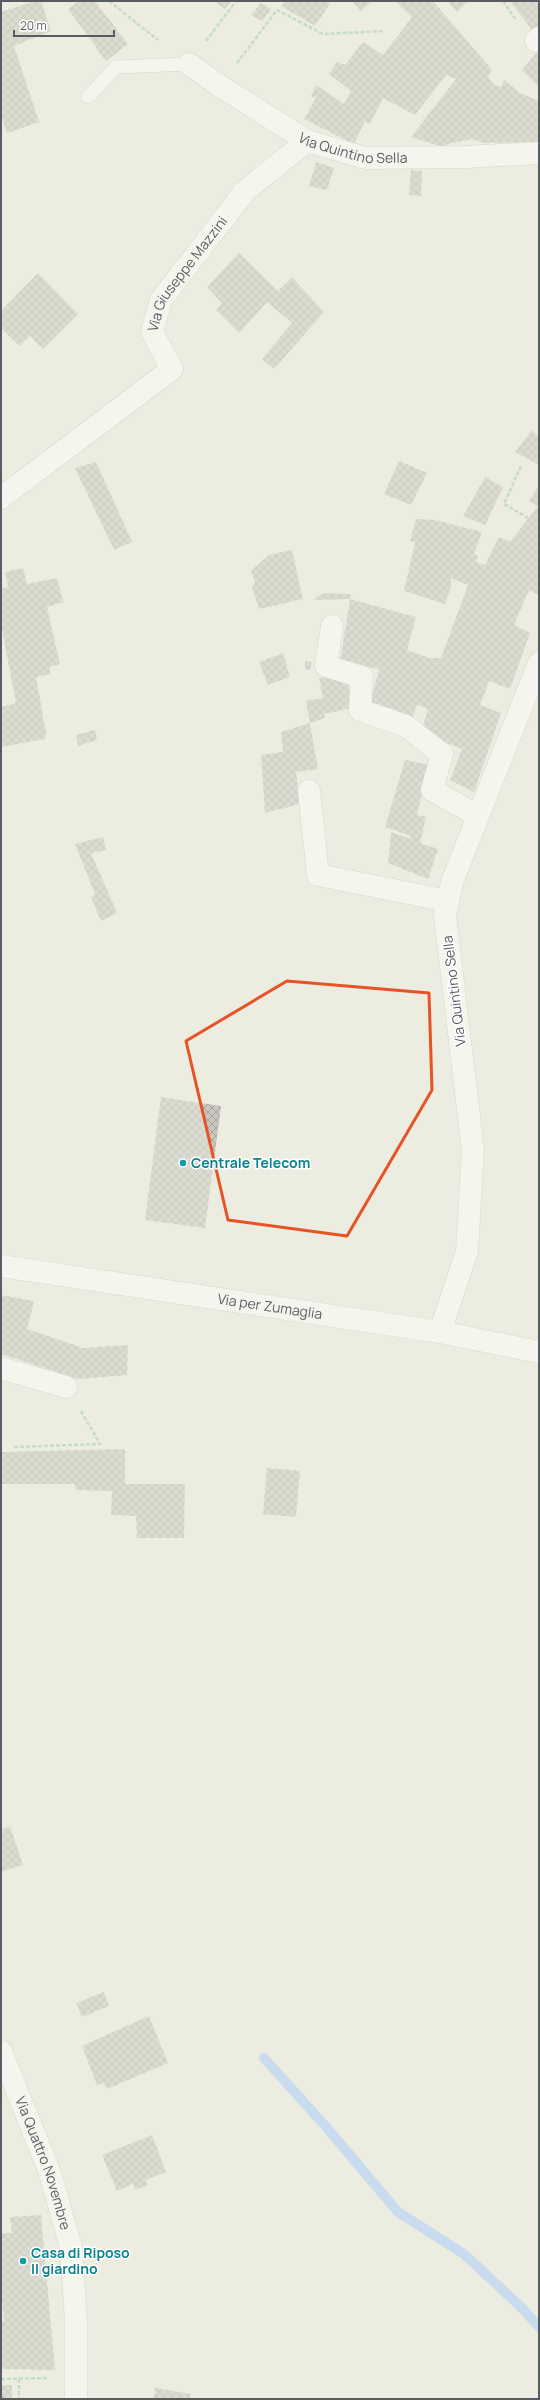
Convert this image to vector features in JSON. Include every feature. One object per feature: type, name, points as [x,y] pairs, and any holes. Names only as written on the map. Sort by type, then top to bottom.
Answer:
[{"type":"street","name":"Via Quintino Sella","points":[[189,64],[220,86],[307,141],[365,158],[539,153]]},
{"type":"street","name":"Via Giuseppe Mazzini","points":[[1,498],[172,369],[152,332],[161,300],[245,191],[307,141]]},
{"type":"street","points":[[332,626],[326,666],[362,677],[360,710],[406,726],[442,754],[432,790],[478,816]]},
{"type":"street","name":"Via Quintino Sella","points":[[440,1332],[467,1251],[473,1150],[445,916],[452,882],[539,662]]},
{"type":"street","points":[[309,791],[318,875],[448,901]]},
{"type":"street","name":"Via per Zumaglia","points":[[1,1266],[440,1332],[539,1352]]},
{"type":"street","points":[[1,1368],[66,1387]]},
{"type":"street","name":"Via Quattro Novembre","points":[[1,2051],[50,2173],[71,2247],[76,2320],[76,2399]]},
{"type":"lane","points":[[88,97],[116,67],[189,64]]},
{"type":"path","points":[[109,1],[189,64],[236,1]]},
{"type":"path","points":[[220,86],[277,10],[323,34],[384,31]]},
{"type":"path","points":[[521,466],[504,504],[528,518]]},
{"type":"path","points":[[14,1446],[100,1444],[66,1387]]},
{"type":"path","points":[[1,2378],[19,2379],[19,2399]]},
{"type":"highlighted area","points":[[287,981],[429,993],[432,1090],[347,1236],[228,1220],[186,1041]]},
{"type":"building","points":[[35,1],[41,1],[51,31],[14,46],[39,122],[7,133],[1,117],[1,12]]},
{"type":"building","points":[[79,1],[95,1],[128,44],[106,61],[68,9]]},
{"type":"building","points":[[214,1],[231,1],[225,9]]},
{"type":"building","points":[[286,1],[325,1],[330,4],[315,26],[281,6]]},
{"type":"building","points":[[352,1],[372,1],[361,11]]},
{"type":"building","points":[[395,1],[433,1],[492,70],[488,77],[494,85],[501,87],[504,80],[520,93],[539,101],[539,142],[484,143],[472,139],[447,144],[446,148],[411,137],[456,79],[446,75],[415,115],[383,98],[370,124],[365,121],[354,144],[304,119],[316,98],[311,96],[316,85],[344,104],[351,91],[329,74],[337,62],[345,65],[363,42],[383,55],[412,17]]},
{"type":"building","points":[[447,1],[468,1],[457,12]]},
{"type":"building","points":[[510,1],[539,1],[539,26],[533,31]]},
{"type":"building","points":[[261,3],[271,9],[262,21],[251,15]]},
{"type":"building","points":[[539,49],[539,87],[522,70]]},
{"type":"building","points":[[316,162],[334,168],[327,190],[309,186]]},
{"type":"building","points":[[411,170],[422,171],[421,196],[409,195]]},
{"type":"building","points":[[239,253],[278,291],[292,277],[324,312],[274,369],[262,359],[292,323],[267,302],[239,333],[216,310],[222,303],[207,287]]},
{"type":"building","points":[[38,273],[78,314],[43,349],[30,336],[19,346],[1,328],[1,311]]},
{"type":"building","points":[[532,430],[539,437],[539,465],[515,452]]},
{"type":"building","points":[[399,461],[427,473],[411,505],[384,494]]},
{"type":"building","points":[[96,462],[132,542],[114,550],[75,468]]},
{"type":"building","points":[[485,477],[503,487],[485,525],[463,516]]},
{"type":"building","points":[[539,485],[539,595],[529,590],[514,625],[530,633],[510,689],[489,681],[480,705],[501,713],[474,792],[450,780],[462,749],[421,732],[428,709],[417,705],[412,718],[370,704],[379,669],[340,662],[350,599],[416,617],[407,650],[430,658],[441,658],[468,585],[451,578],[451,587],[445,604],[404,591],[415,542],[410,541],[416,519],[435,520],[482,532],[474,554],[478,556],[476,562],[485,565],[499,537],[510,542],[538,506],[529,501]]},
{"type":"building","points":[[292,550],[303,599],[259,609],[252,587],[255,583],[251,571],[269,555]]},
{"type":"building","points":[[23,568],[27,584],[57,578],[63,602],[47,607],[60,664],[50,667],[50,674],[36,677],[46,733],[45,739],[1,747],[1,707],[16,703],[1,624],[1,589],[8,587],[5,572]]},
{"type":"building","points":[[324,593],[351,594],[350,599],[313,600]]},
{"type":"building","points":[[283,653],[290,677],[268,685],[259,662]]},
{"type":"building","points":[[305,661],[312,662],[310,670],[305,669]]},
{"type":"building","points":[[347,674],[351,708],[324,714],[325,718],[310,723],[306,701],[323,698],[319,678]]},
{"type":"building","points":[[310,723],[318,769],[296,772],[300,804],[265,813],[261,755],[283,752],[281,732]]},
{"type":"building","points":[[95,730],[97,740],[78,746],[76,735]]},
{"type":"building","points":[[405,760],[429,765],[417,815],[426,817],[420,843],[438,849],[428,879],[388,863],[391,832],[410,839],[411,836],[385,827]]},
{"type":"building","points":[[103,837],[106,850],[91,853],[117,913],[101,921],[91,897],[95,894],[75,844]]},
{"type":"building","name":"Centrale Telecom","points":[[161,1097],[221,1106],[205,1228],[145,1220]]},
{"type":"building","points":[[1,1295],[34,1301],[27,1329],[83,1348],[128,1345],[127,1375],[78,1379],[1,1354]]},
{"type":"building","points":[[125,1449],[125,1484],[185,1484],[184,1538],[137,1538],[136,1516],[111,1515],[112,1491],[76,1490],[75,1484],[1,1484],[1,1452]]},
{"type":"building","points":[[267,1468],[300,1471],[296,1517],[263,1514]]},
{"type":"building","points":[[10,1826],[23,1865],[1,1872],[1,1830]]},
{"type":"building","points":[[104,1992],[109,2006],[82,2017],[76,2003]]},
{"type":"building","points":[[149,2016],[168,2063],[107,2089],[104,2083],[97,2085],[82,2046]]},
{"type":"building","points":[[152,2135],[166,2172],[146,2180],[148,2185],[135,2190],[133,2184],[117,2191],[102,2155]]},
{"type":"building","name":"Casa di Riposo Il giardino","points":[[41,2215],[55,2370],[1,2369],[1,2322],[4,2322],[1,2289],[1,2233],[12,2233],[10,2217]]},
{"type":"building","points":[[1,2385],[12,2385],[12,2399],[1,2399]]},
{"type":"building","points":[[155,2388],[191,2394],[190,2399],[154,2399]]},
{"type":"waterway","points":[[264,2058],[327,2128],[398,2212],[464,2254],[523,2309],[539,2327]]},
{"type":"place","name":"Centrale Telecom","points":[[183,1163]]},
{"type":"place","name":"Casa di Riposo Il giardino","points":[[23,2261]]}]
